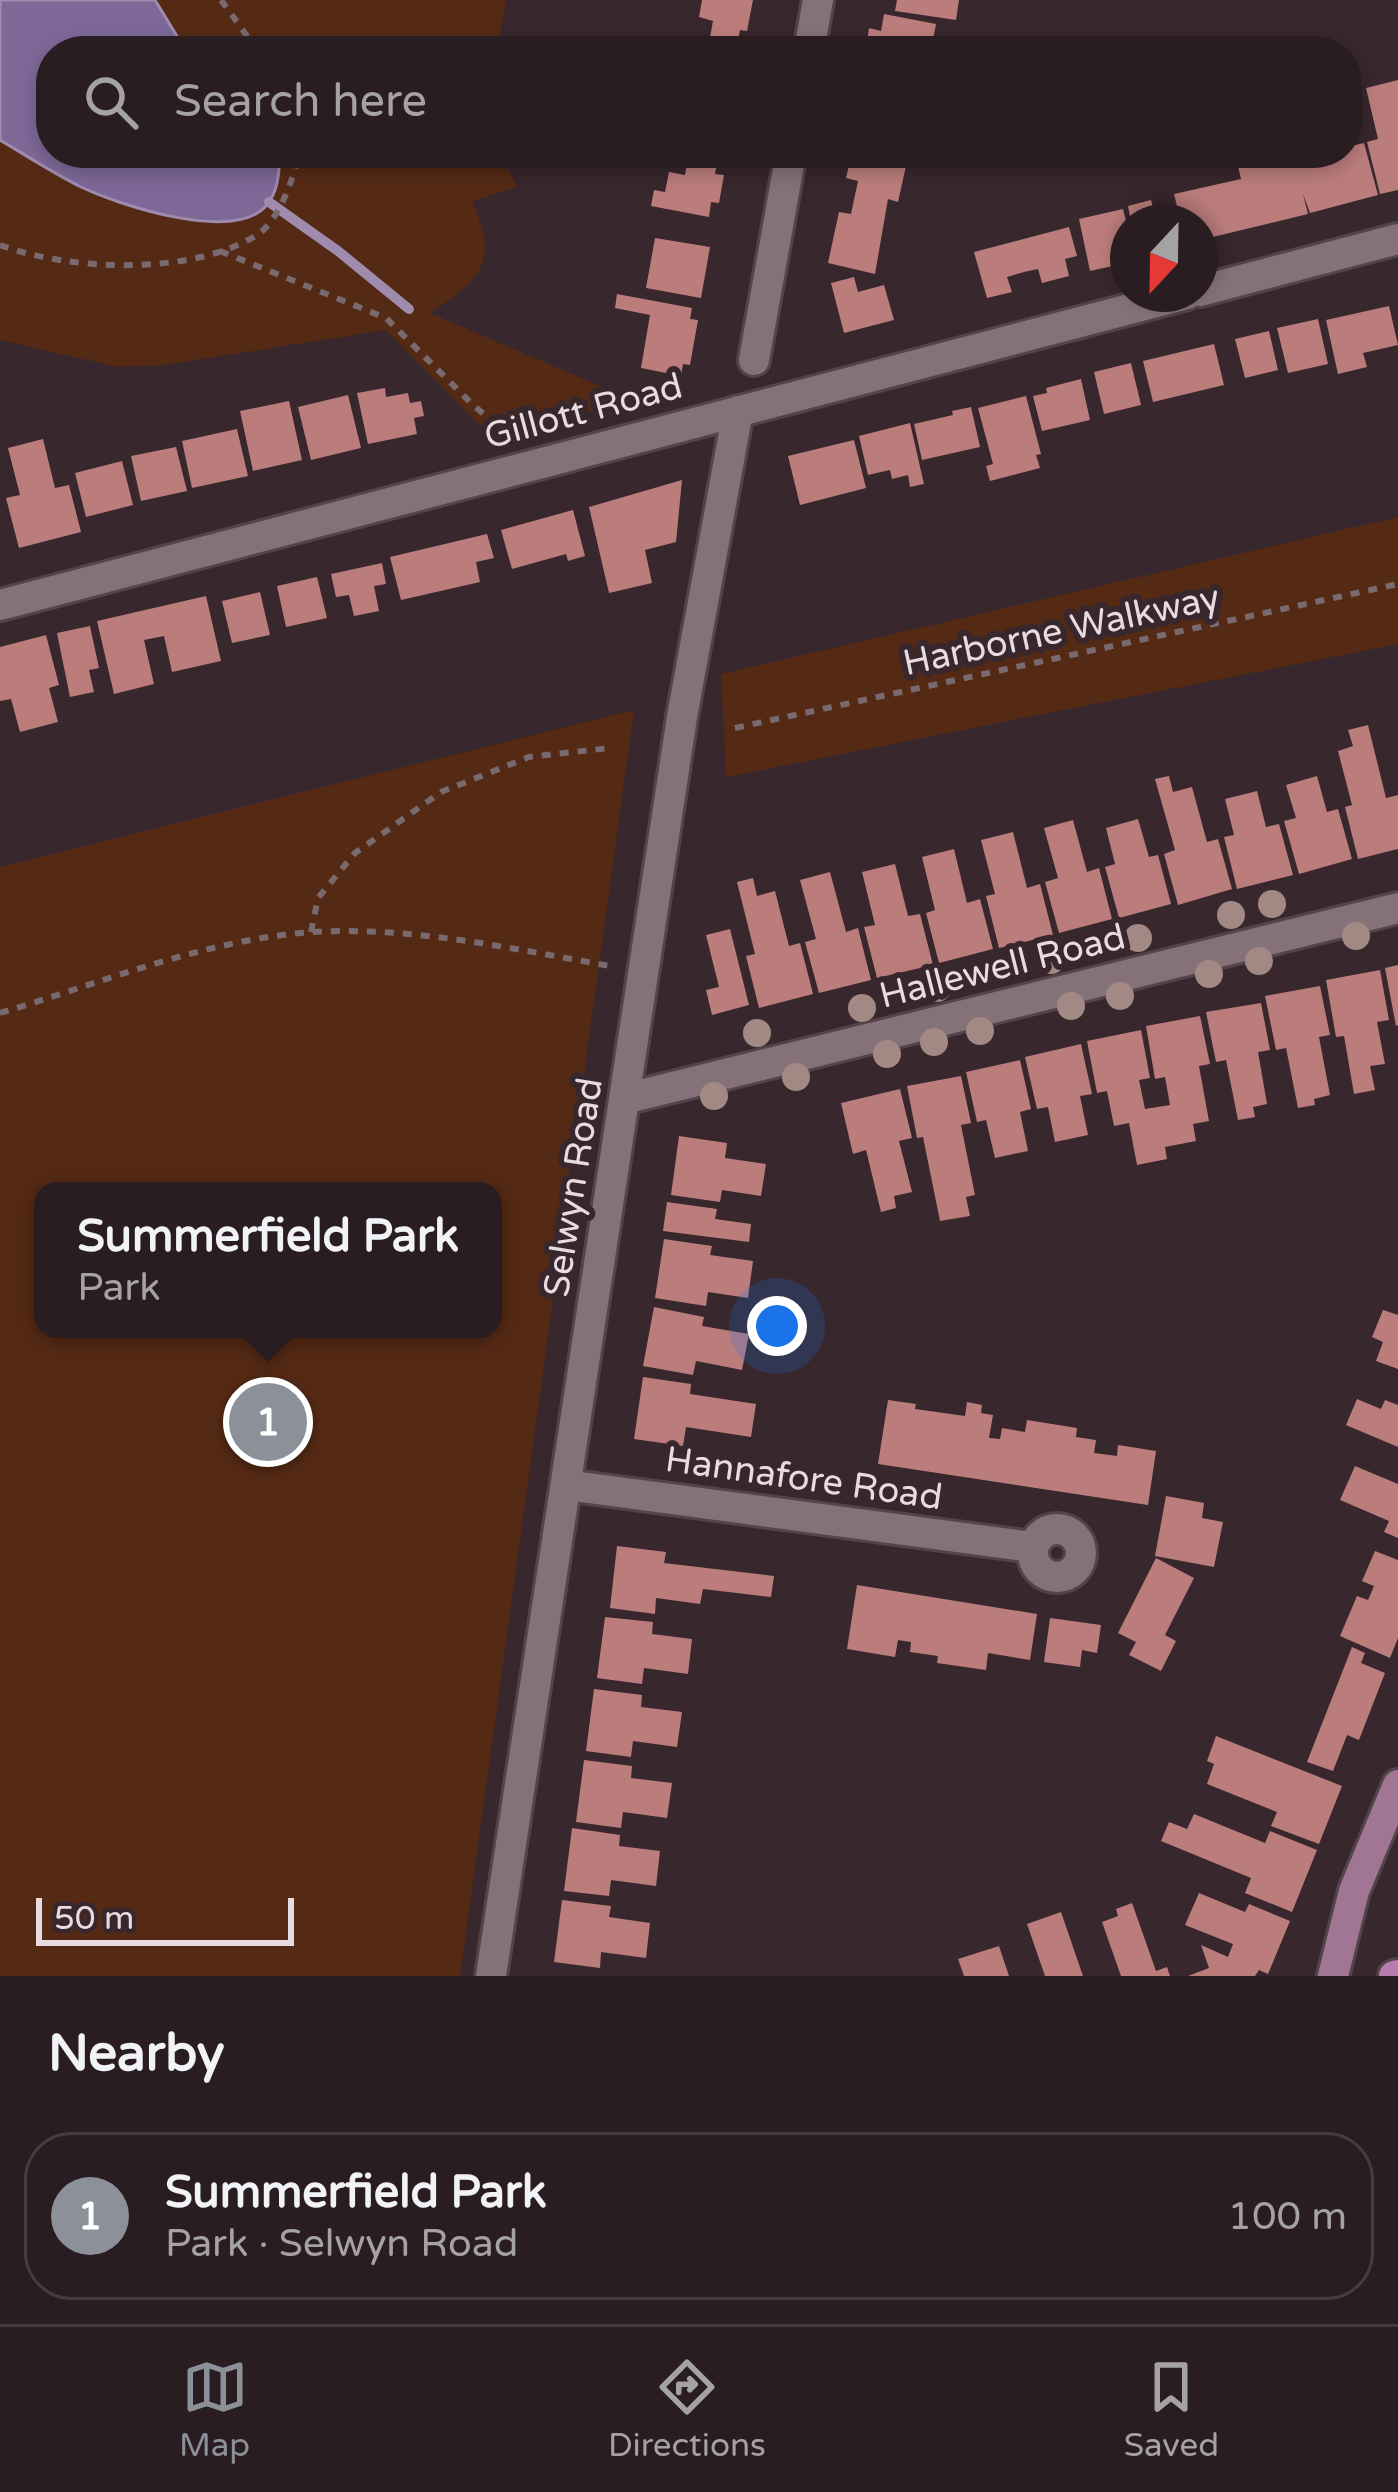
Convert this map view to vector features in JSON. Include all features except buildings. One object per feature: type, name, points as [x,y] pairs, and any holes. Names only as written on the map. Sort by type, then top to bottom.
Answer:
[{"type":"main road","points":[[1333,1976],[1354,1892],[1398,1785]]},
{"type":"street","points":[[812,36],[818,0]]},
{"type":"street","points":[[754,360],[788,168]]},
{"type":"street","points":[[1218,286],[1398,239]]},
{"type":"street","name":"Gillott Road","points":[[0,605],[1117,312]]},
{"type":"street","name":"Selwyn Road","points":[[491,1976],[682,717],[738,410]]},
{"type":"street","name":"Hallewell Road","points":[[624,1099],[1398,908]]},
{"type":"street","name":"Hannafore Road","points":[[566,1485],[1032,1547]]},
{"type":"path","points":[[221,0],[247,36]]},
{"type":"path","points":[[0,245],[41,260],[144,266],[220,251],[261,233],[292,185],[295,168]]},
{"type":"path","points":[[220,251],[386,317],[472,404],[539,462]]},
{"type":"path","name":"Harborne Walkway","points":[[735,728],[1398,584]]},
{"type":"path","points":[[311,932],[318,898],[355,853],[441,792],[529,757],[610,748]]},
{"type":"path","points":[[0,1013],[214,949],[311,932],[385,932],[474,942],[644,972]]},
{"type":"shaded area","points":[[0,0],[506,0],[500,36],[36,36],[36,168],[507,168],[518,187],[472,201],[484,240],[481,268],[462,290],[430,313],[602,387],[592,410],[495,440],[386,330],[164,365],[118,367],[0,340]]},
{"type":"shaded area","points":[[0,0],[155,0],[177,36],[36,36],[36,162],[0,140]]},
{"type":"shaded area","points":[[47,168],[279,168],[266,206],[250,217],[229,221],[148,211],[81,187]]},
{"type":"shaded area","points":[[1398,517],[1398,644],[726,777],[721,674]]},
{"type":"shaded area","points":[[634,710],[460,1976],[0,1976],[0,867]]},
{"type":"waterway","points":[[269,202],[409,309]]},
{"type":"place","name":"Summerfield Park","points":[[268,1422]]}]
